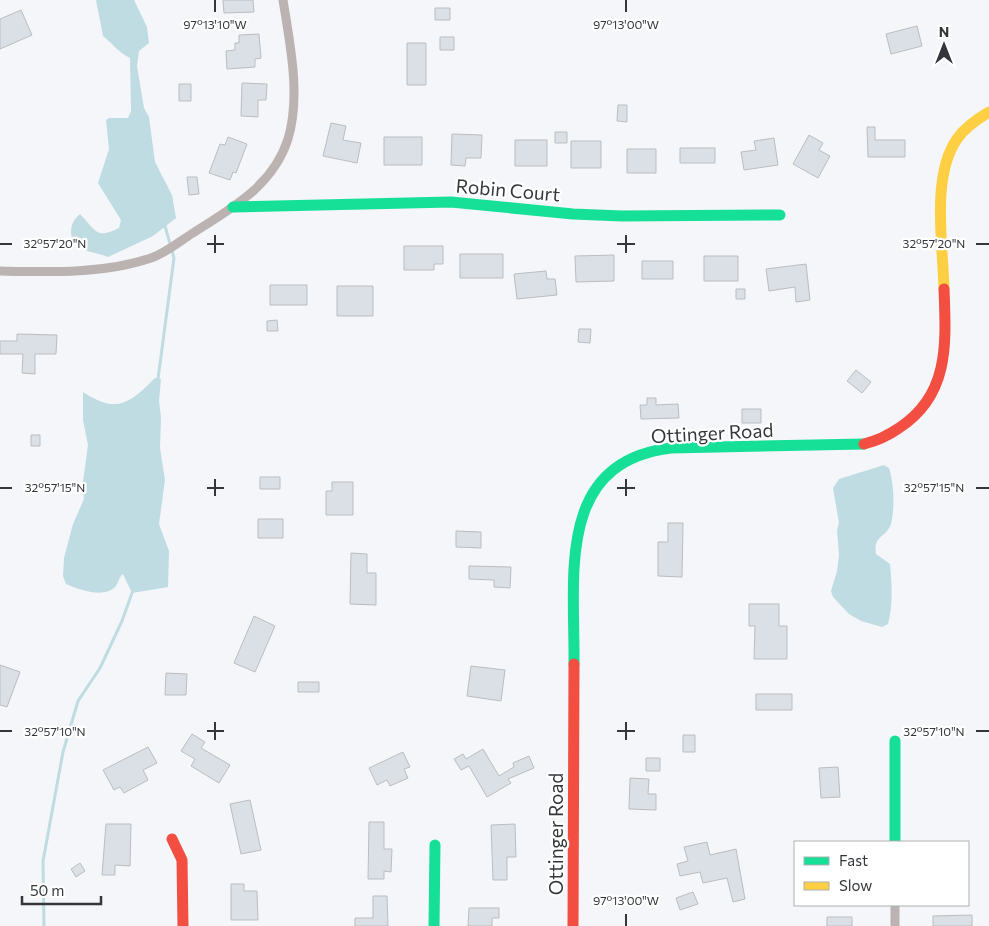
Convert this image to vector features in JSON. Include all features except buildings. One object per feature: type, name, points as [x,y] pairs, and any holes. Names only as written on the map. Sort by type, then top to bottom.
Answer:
[{"type":"street","points":[[0,271],[113,267],[151,258],[233,207],[260,187],[273,172],[288,138],[293,87],[291,46],[283,0]]},
{"type":"street","name":"Ottinger Road","points":[[573,926],[575,572],[582,518],[588,500],[596,486],[609,472],[622,463],[650,452],[710,447],[866,444],[890,435],[909,423],[937,386],[946,352],[940,201],[946,163],[957,139],[972,123],[989,112]]},
{"type":"street","name":"Robin Court","points":[[233,207],[451,202],[602,215],[780,215]]},
{"type":"street","points":[[895,741],[895,841]]},
{"type":"street","points":[[172,839],[182,860],[183,926]]},
{"type":"street","points":[[434,845],[434,926]]},
{"type":"street","points":[[895,906],[895,926]]},
{"type":"water","points":[[96,0],[134,0],[147,27],[149,43],[139,51],[137,66],[144,108],[149,117],[155,162],[172,195],[176,218],[153,236],[108,257],[79,247],[72,239],[71,232],[73,222],[80,214],[96,232],[100,233],[111,232],[119,228],[121,220],[98,183],[109,149],[106,120],[109,118],[128,118],[131,111],[130,58],[103,36]]},
{"type":"water","points":[[155,378],[161,379],[159,401],[161,417],[160,448],[165,480],[159,524],[169,551],[168,587],[132,593],[123,574],[115,587],[110,591],[90,592],[66,584],[63,576],[64,558],[73,524],[84,499],[82,489],[88,445],[83,420],[83,392],[105,403],[122,403],[138,394]]},
{"type":"water","points":[[884,465],[889,468],[891,474],[893,488],[892,517],[889,529],[876,543],[876,554],[890,564],[892,594],[888,624],[882,627],[861,621],[849,614],[833,597],[831,591],[837,571],[839,555],[837,530],[839,523],[833,488],[839,479]]},
{"type":"waterway","points":[[158,379],[174,258],[165,226]]},
{"type":"waterway","points":[[44,926],[43,861],[63,752],[78,701],[100,668],[122,621],[132,593]]},
{"type":"traffic: fast","points":[[233,207],[451,202],[573,214],[622,216],[780,215]]},
{"type":"traffic: fast","points":[[574,664],[573,595],[579,528],[590,499],[607,475],[634,458],[671,448],[864,444]]},
{"type":"traffic: fast","points":[[895,741],[895,841]]},
{"type":"traffic: fast","points":[[434,926],[435,845]]},
{"type":"traffic: slow","points":[[944,289],[940,211],[944,172],[949,154],[957,139],[971,124],[989,112]]},
{"type":"traffic: jam","points":[[864,444],[882,438],[899,428],[916,415],[928,400],[936,384],[944,348],[944,289]]},
{"type":"traffic: jam","points":[[573,926],[574,664]]},
{"type":"traffic: jam","points":[[172,839],[182,860],[183,926]]}]
